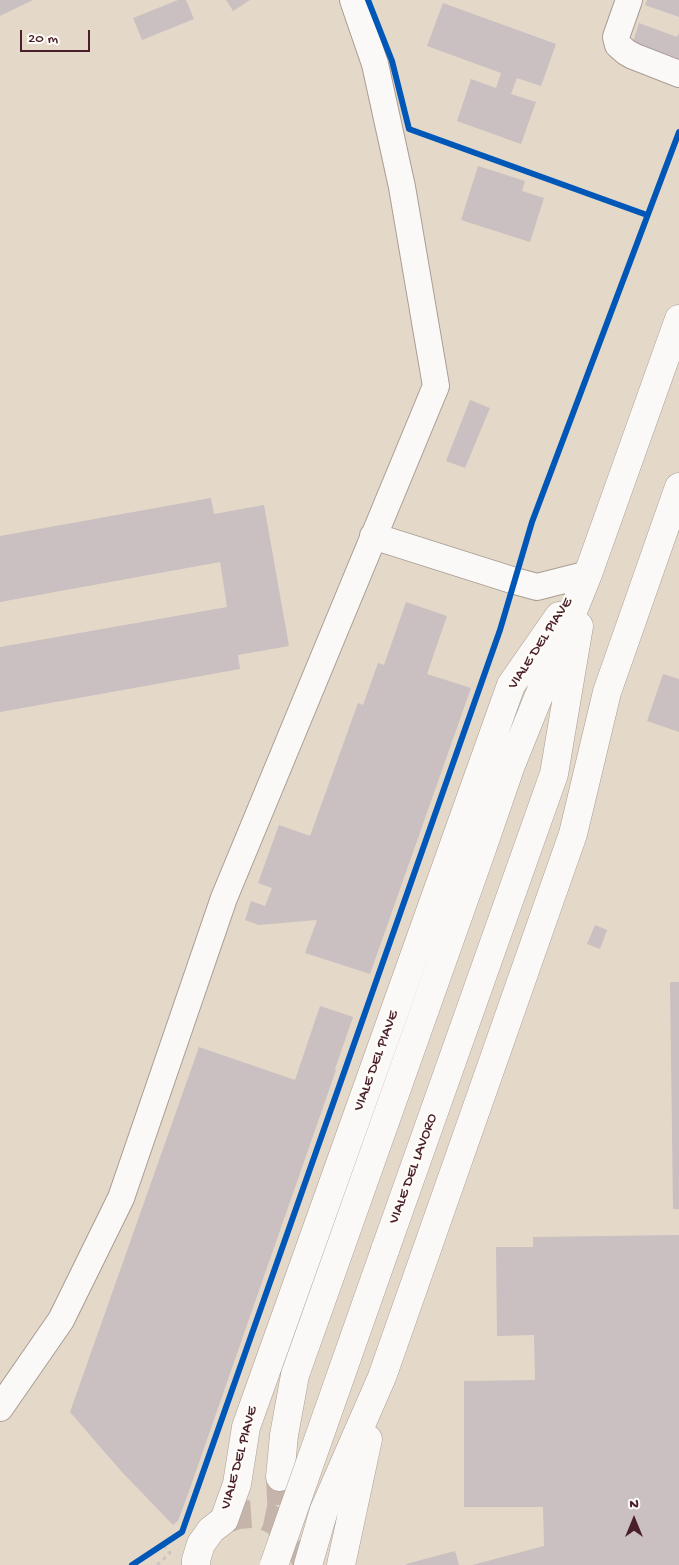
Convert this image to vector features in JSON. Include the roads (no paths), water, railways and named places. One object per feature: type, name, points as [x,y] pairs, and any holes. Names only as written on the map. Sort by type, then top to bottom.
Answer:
[{"type":"main road","name":"VIALE DEL PIAVE","points":[[280,1477],[284,1435],[295,1375],[481,852],[510,765],[588,574],[679,319]]},
{"type":"main road","points":[[308,1565],[324,1510],[382,1377],[574,834],[607,692],[679,487]]},
{"type":"main road","name":"VIALE DEL PIAVE","points":[[554,774],[588,574]]},
{"type":"main road","name":"VIALE DEL PIAVE","points":[[194,1563],[201,1544],[210,1530],[224,1520],[237,1484],[246,1427],[511,685],[588,574]]},
{"type":"main road","points":[[554,774],[607,692]]},
{"type":"main road","name":"VIALE DEL LAVORO","points":[[274,1565],[554,774]]},
{"type":"main road","points":[[341,1565],[382,1377]]},
{"type":"lane","points":[[0,1408],[61,1320],[122,1198],[224,898],[436,386],[402,187],[375,64],[353,0]]},
{"type":"lane","points":[[630,0],[616,37],[618,45],[633,56],[679,74]]},
{"type":"lane","points":[[373,536],[537,587],[588,574]]},
{"type":"tunnel","points":[[280,1477],[283,1541]]},
{"type":"tunnel","points":[[224,1520],[238,1515],[253,1514],[267,1517],[281,1524],[293,1535],[300,1546],[307,1565]]}]
